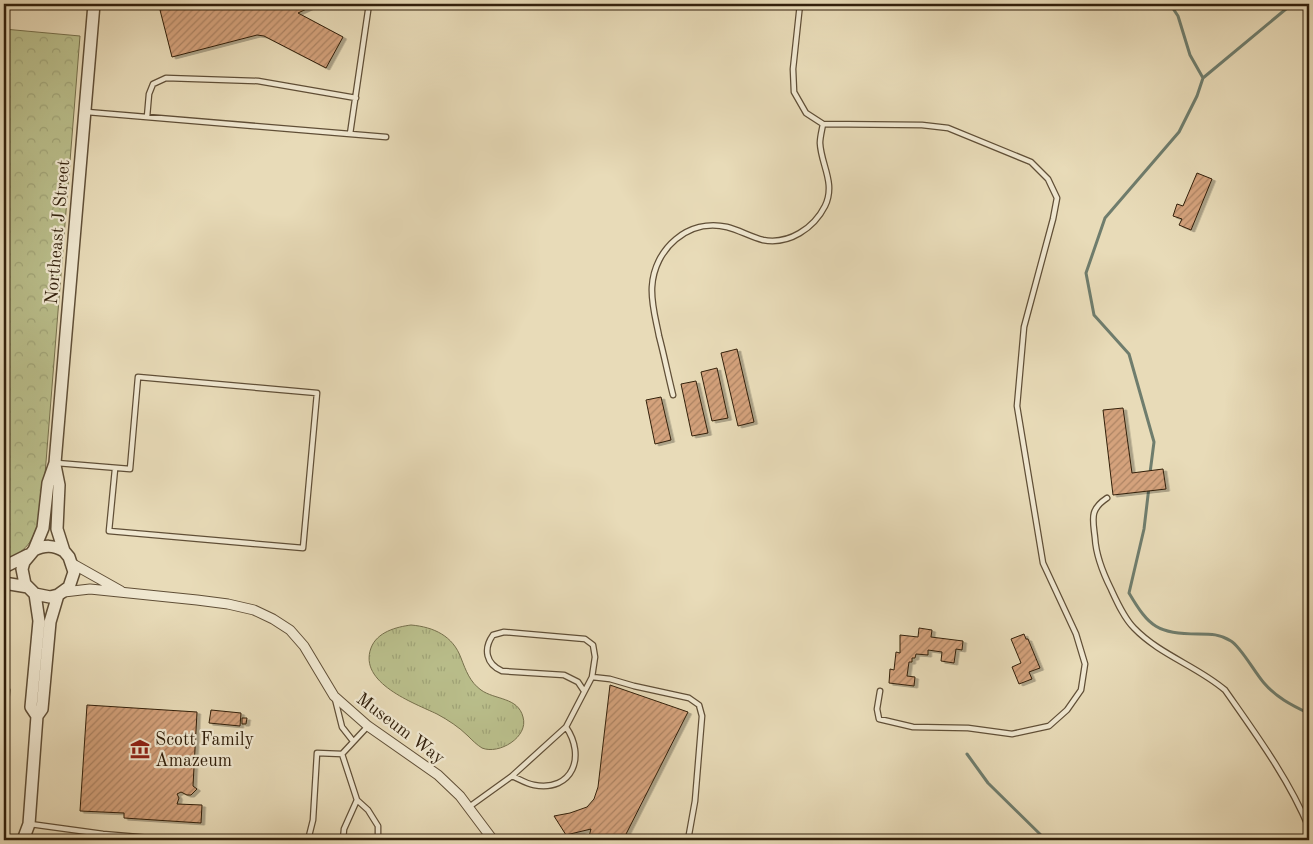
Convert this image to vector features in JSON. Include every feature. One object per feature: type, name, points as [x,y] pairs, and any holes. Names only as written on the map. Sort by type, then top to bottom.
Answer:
[{"type":"street","name":"Northeast J Street","points":[[37,716],[31,707],[39,621],[32,591],[23,576],[22,569],[43,528],[48,483],[55,463],[94,4]]},
{"type":"street","name":"Northeast J Street","points":[[24,840],[29,824],[37,716],[42,709],[47,637],[61,594],[69,587],[74,572],[73,564],[64,551],[57,529],[59,485],[55,463]]},
{"type":"street","points":[[4,567],[49,546],[57,547],[64,551]]},
{"type":"street","name":"Museum Way","points":[[73,564],[124,592],[228,604],[254,610],[290,630],[304,646],[334,696],[368,726],[438,775],[460,796],[493,840]]},
{"type":"street","points":[[4,582],[50,597],[90,589],[124,592]]},
{"type":"street","name":"Northeast J Street","points":[[29,824],[33,840]]},
{"type":"lane","points":[[350,134],[369,4]]},
{"type":"lane","points":[[800,4],[793,69],[794,92],[806,113],[823,124],[922,125],[948,128],[1031,162],[1048,179],[1057,198],[1024,327],[1017,406],[1043,563],[1076,634],[1085,664],[1080,690],[1067,710],[1048,726],[1012,734],[968,728],[913,727],[879,719],[877,709],[880,691]]},
{"type":"lane","points":[[147,117],[149,94],[153,84],[166,78],[252,81],[356,98]]},
{"type":"lane","points":[[84,112],[386,137]]},
{"type":"lane","points":[[673,395],[653,306],[652,288],[654,271],[663,252],[673,240],[699,227],[726,226],[763,240],[775,240],[790,238],[811,225],[826,204],[830,189],[820,143],[823,124]]},
{"type":"lane","points":[[55,463],[130,469],[138,378],[317,393],[303,548],[109,531],[115,468]]},
{"type":"lane","points":[[1107,498],[1098,504],[1093,515],[1096,548],[1106,578],[1120,607],[1133,627],[1153,644],[1215,681],[1225,690],[1270,756],[1305,817],[1309,828]]},
{"type":"lane","points":[[469,807],[512,776],[566,728],[592,677],[595,657],[593,645],[585,640],[504,632],[492,635],[488,642],[488,658],[493,667],[502,671],[564,675],[578,682],[584,691]]},
{"type":"lane","points":[[592,677],[610,679],[690,698],[699,705],[702,716],[696,791],[688,840]]},
{"type":"lane","points":[[4,684],[7,690],[4,731]]},
{"type":"lane","points":[[334,696],[342,727],[353,741]]},
{"type":"lane","points":[[342,754],[368,726]]},
{"type":"lane","points":[[512,776],[534,785],[553,785],[563,781],[571,773],[576,762],[572,736],[566,728]]},
{"type":"lane","points":[[308,840],[313,820],[317,753],[342,754]]},
{"type":"lane","points":[[342,754],[357,800],[368,810],[378,826],[378,840]]},
{"type":"lane","points":[[341,839],[357,800]]},
{"type":"lane","points":[[29,824],[103,834],[174,840]]},
{"type":"green space","points":[[4,29],[80,36],[42,512],[30,542],[20,552],[4,561]]},
{"type":"green space","points":[[411,625],[427,628],[448,638],[457,650],[469,676],[477,687],[516,706],[523,717],[524,724],[522,731],[511,743],[496,749],[482,748],[449,721],[403,698],[380,681],[373,672],[369,660],[374,642],[388,631]]},
{"type":"building","points":[[185,4],[317,4],[298,13],[343,37],[326,68],[264,36],[257,35],[172,57],[160,10]]},
{"type":"building","points":[[1197,173],[1212,179],[1191,230],[1179,225],[1182,219],[1173,216],[1177,204],[1183,206]]},
{"type":"building","points":[[737,349],[754,422],[738,426],[721,353]]},
{"type":"building","points":[[717,368],[728,418],[712,421],[701,372]]},
{"type":"building","points":[[696,381],[708,433],[692,436],[681,384]]},
{"type":"building","points":[[661,397],[671,440],[655,444],[646,400]]},
{"type":"building","points":[[1123,408],[1132,473],[1163,469],[1166,489],[1113,495],[1103,410]]},
{"type":"building","points":[[919,628],[932,630],[931,637],[963,641],[962,650],[956,649],[954,663],[941,661],[942,652],[928,650],[928,655],[916,654],[915,658],[912,658],[912,662],[909,662],[907,676],[915,677],[914,686],[889,683],[890,669],[894,670],[896,652],[900,653],[900,635],[918,637]]},
{"type":"building","points":[[1024,634],[1040,668],[1029,672],[1032,679],[1019,684],[1012,667],[1021,663],[1011,639]]},
{"type":"building","points":[[610,685],[688,712],[623,840],[588,840],[591,829],[566,835],[554,816],[587,807],[594,799],[598,787]]},
{"type":"building","name":"Scott Family Amazeum","points":[[87,705],[197,712],[193,786],[197,789],[191,795],[181,792],[177,794],[179,798],[177,804],[202,805],[201,823],[124,818],[124,813],[80,811]]},
{"type":"building","points":[[211,710],[241,713],[240,726],[209,723]]},
{"type":"building","points":[[242,718],[247,718],[246,724],[242,724]]},
{"type":"waterway","points":[[1170,4],[1178,16],[1190,55],[1203,78]]},
{"type":"waterway","points":[[1150,473],[1154,442],[1129,354],[1094,315],[1086,273],[1105,218],[1179,132],[1197,96],[1203,78],[1292,4]]},
{"type":"waterway","points":[[1149,487],[1144,529],[1129,593],[1136,605],[1149,621],[1164,630],[1184,634],[1215,635],[1231,641],[1269,688],[1284,700],[1308,713],[1309,717]]},
{"type":"waterway","points":[[967,754],[988,783],[1046,840]]},
{"type":"place","name":"Scott Family Amazeum","points":[[140,749]]}]
